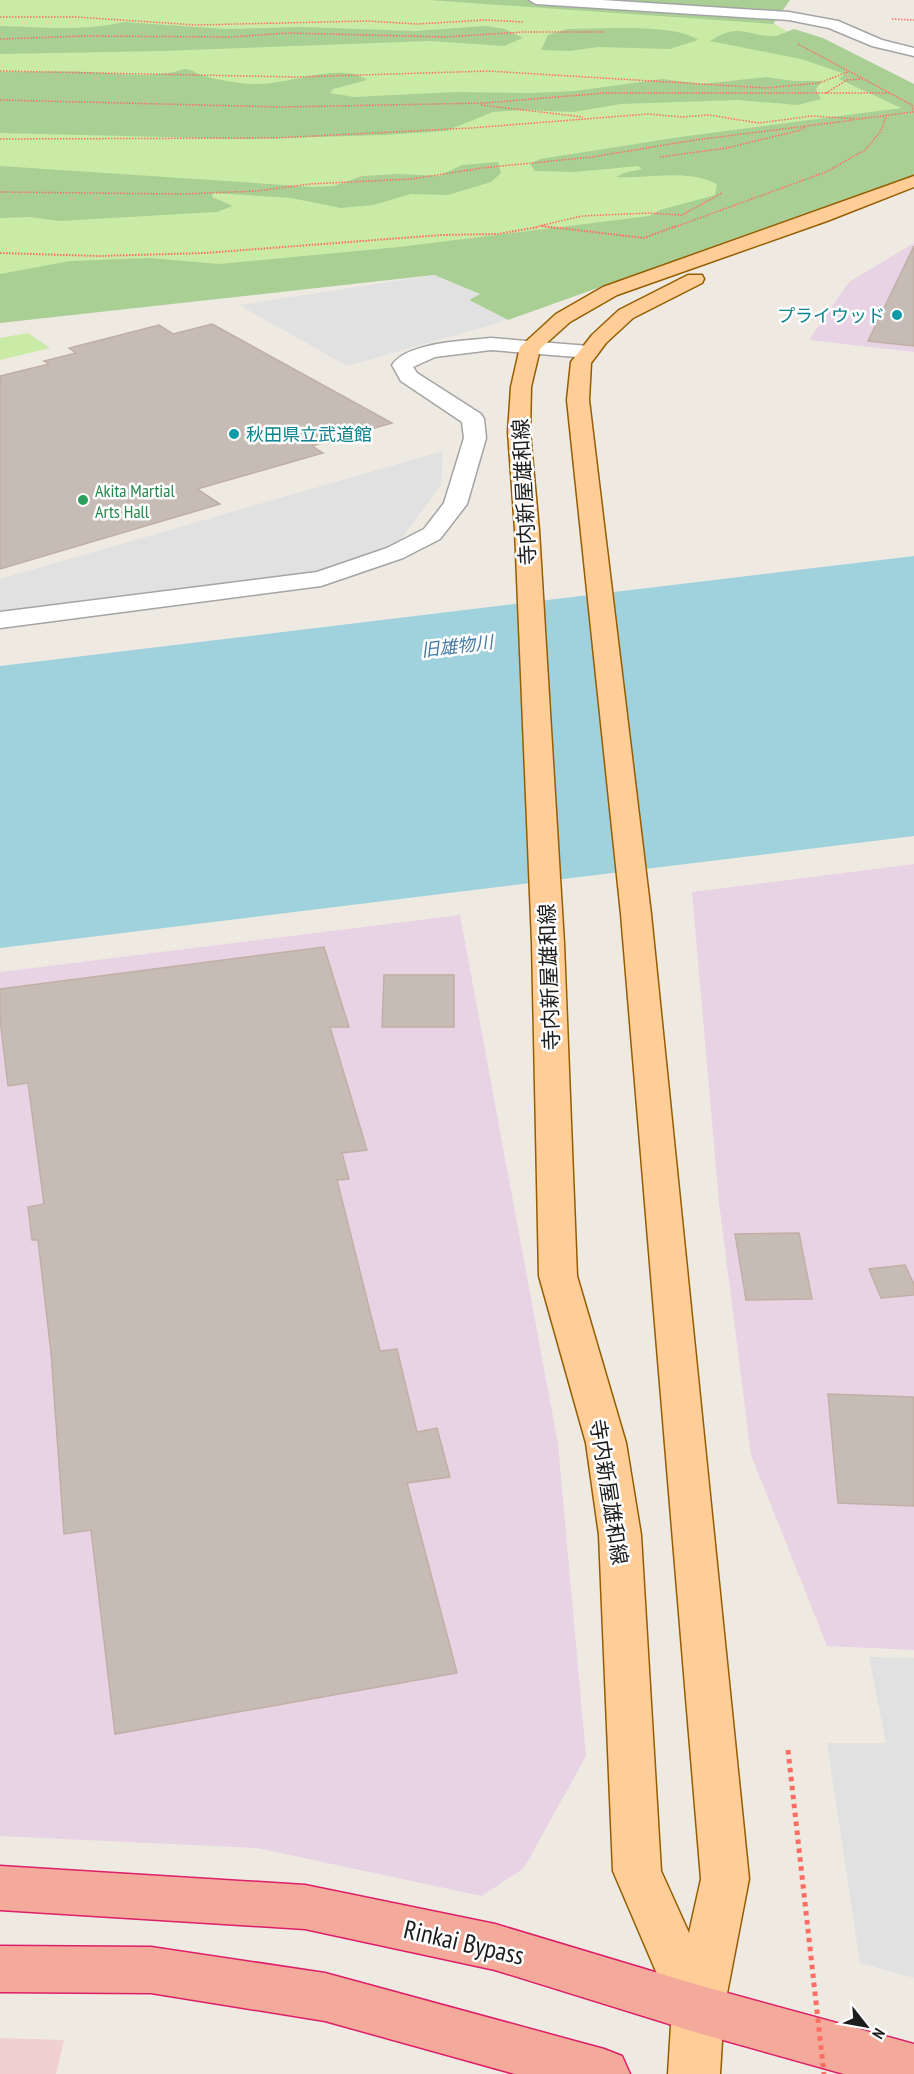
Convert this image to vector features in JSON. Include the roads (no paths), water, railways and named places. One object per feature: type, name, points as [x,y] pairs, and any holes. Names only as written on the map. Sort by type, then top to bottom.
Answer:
[{"type":"highway","name":"Rinkai Bypass","points":[[0,1888],[305,1907],[495,1947],[698,2009],[914,2069]]},
{"type":"highway","points":[[0,1969],[151,1970],[325,1997],[604,2074]]},
{"type":"main road","points":[[530,347],[563,318],[610,291],[821,217],[914,181]]},
{"type":"main road","name":"寺内新屋雄和線","points":[[694,2074],[698,2009],[725,1879],[636,914],[578,400],[581,362],[599,339],[626,314],[688,282],[914,200]]},
{"type":"main road","name":"寺内新屋雄和線","points":[[530,347],[521,387],[519,432],[527,530],[548,943],[558,1276],[606,1443],[620,1535],[637,1871],[698,2009]]},
{"type":"street","points":[[536,0],[789,16],[833,24],[877,43],[914,52]]},
{"type":"street","points":[[0,620],[321,579],[395,554],[432,534],[455,504],[470,462],[475,438],[473,419],[408,378],[402,365],[430,351],[491,344],[589,352]]},
{"type":"water","name":"旧雄物川","points":[[914,556],[914,836],[0,948],[0,666]]},
{"type":"place","name":"プライウッド","points":[[897,315]]},
{"type":"place","name":"秋田県立武道館","points":[[234,434]]},
{"type":"place","name":"Akita Martial Arts Hall","points":[[83,500]]}]
